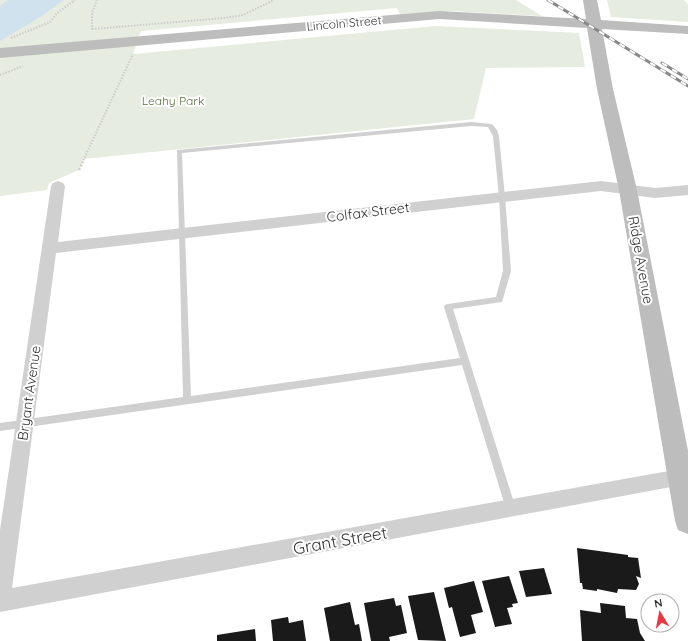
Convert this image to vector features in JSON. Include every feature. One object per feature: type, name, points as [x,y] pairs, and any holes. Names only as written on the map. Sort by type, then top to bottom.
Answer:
[{"type":"street","name":"Ridge Avenue","points":[[590,0],[605,89],[628,190],[688,521]]},
{"type":"street","name":"Lincoln Street","points":[[6,48],[439,15],[688,30]]},
{"type":"street","name":"Bryant Avenue","points":[[0,601],[58,186]]},
{"type":"street","name":"Colfax Street","points":[[49,248],[601,186],[655,194],[688,190]]},
{"type":"street","name":"Grant Street","points":[[0,601],[511,510],[680,478]]},
{"type":"lane","points":[[187,400],[179,152],[481,124],[490,126],[494,130],[502,196],[507,271],[499,300],[448,307],[511,510]]},
{"type":"lane","points":[[0,427],[465,361]]},
{"type":"path","points":[[6,48],[50,22],[57,13],[75,0]]},
{"type":"path","points":[[92,36],[92,13],[97,0]]},
{"type":"path","points":[[92,29],[225,18],[243,14],[274,0]]},
{"type":"path","points":[[79,170],[134,51]]},
{"type":"green space","name":"Leahy Park","points":[[0,0],[516,0],[542,16],[451,11],[400,14],[397,8],[141,31],[133,54],[436,26],[579,33],[585,67],[486,68],[474,119],[84,159],[79,170],[49,183],[47,190],[0,196]]},
{"type":"green space","points":[[607,0],[684,0],[688,4],[688,22],[611,17]]},
{"type":"water","points":[[8,0],[64,0],[40,17],[0,41],[0,6]]},
{"type":"building","points":[[577,548],[628,555],[628,557],[638,558],[641,578],[636,576],[639,584],[636,590],[618,589],[617,593],[597,589],[597,591],[583,589],[582,583],[580,583]]},
{"type":"building","points":[[544,568],[552,594],[526,597],[519,571]]},
{"type":"building","points":[[509,576],[518,603],[512,604],[513,607],[507,608],[512,624],[495,627],[482,581]]},
{"type":"building","points":[[474,581],[483,612],[471,615],[476,633],[460,637],[452,607],[449,608],[444,588]]},
{"type":"building","points":[[434,592],[446,641],[418,640],[408,596]]},
{"type":"building","points":[[394,598],[396,606],[401,605],[407,633],[389,637],[390,641],[371,641],[364,603]]},
{"type":"building","points":[[350,602],[355,625],[359,624],[362,641],[330,641],[324,608]]},
{"type":"building","points":[[600,603],[625,606],[626,618],[637,619],[640,633],[645,641],[582,641],[580,610],[601,613]]},
{"type":"building","points":[[288,617],[289,623],[303,620],[306,641],[273,641],[271,620]]},
{"type":"building","points":[[255,629],[256,641],[217,641],[217,635]]},
{"type":"railway","points":[[548,0],[688,86]]},
{"type":"railway","points":[[662,63],[688,79]]}]
